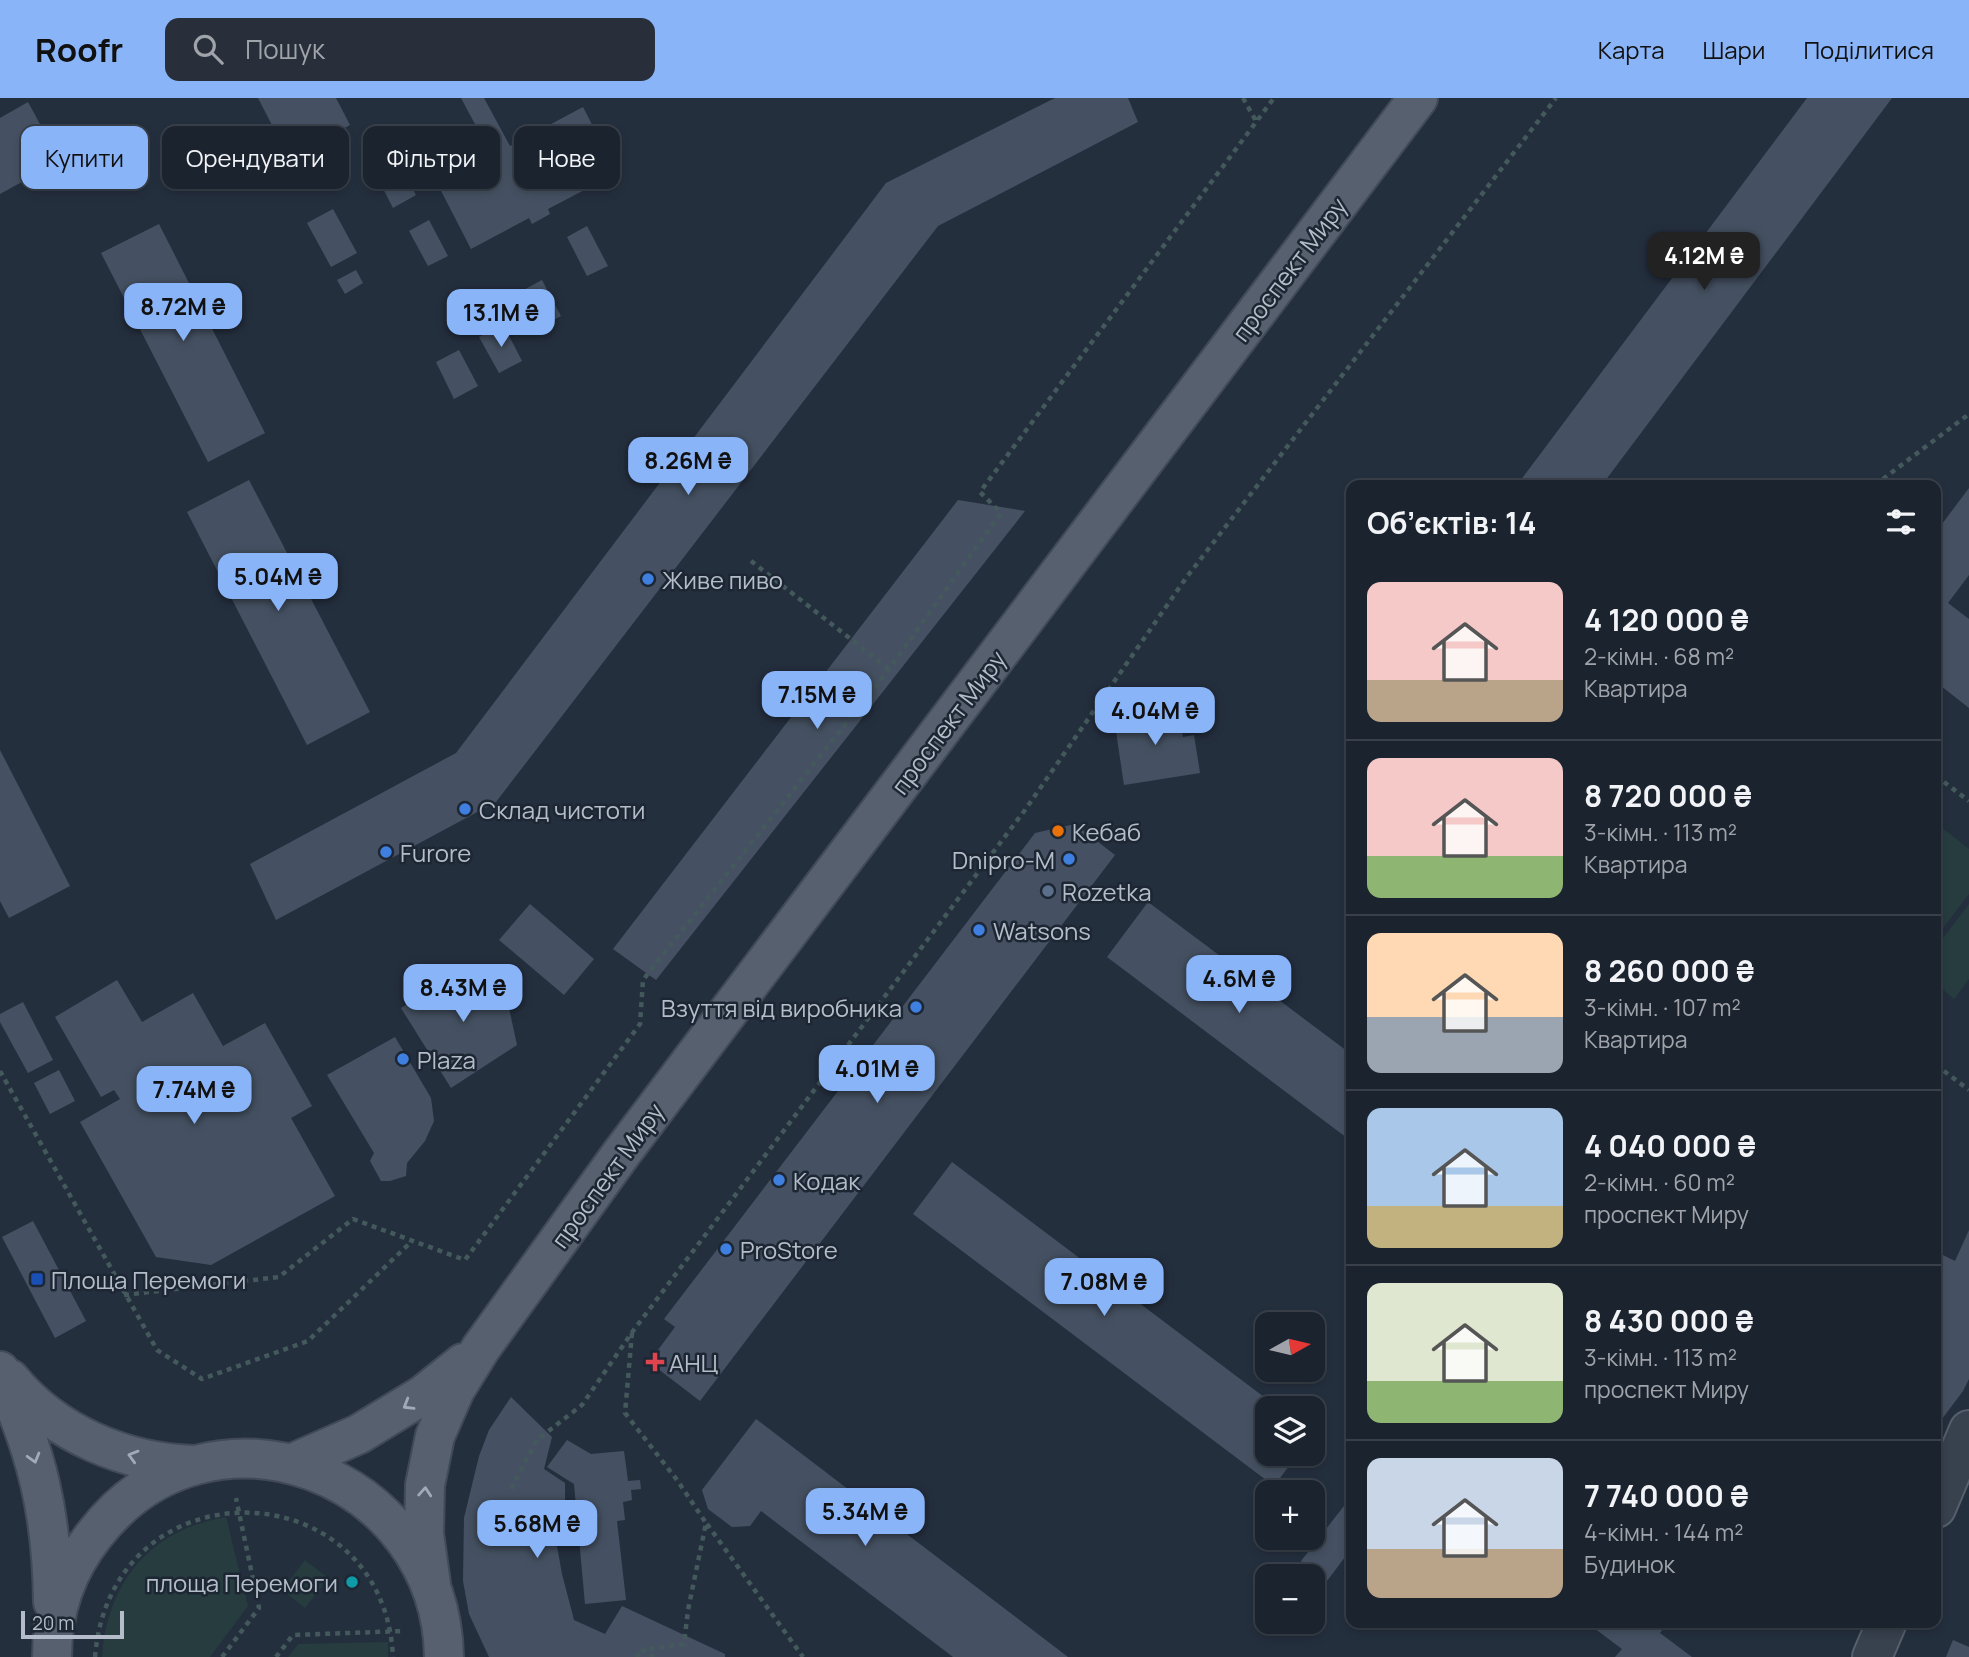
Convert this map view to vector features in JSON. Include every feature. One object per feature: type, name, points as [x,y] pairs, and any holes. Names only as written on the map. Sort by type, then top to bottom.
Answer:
[{"type":"main road","name":"проспект Миру","points":[[443,1629],[424,1534],[425,1485],[435,1436],[454,1390],[481,1348],[621,1154],[1418,98]]},
{"type":"main road","name":"проспект Миру","points":[[290,1464],[359,1434],[423,1395],[481,1348]]},
{"type":"main road","points":[[0,1369],[41,1409],[69,1429],[132,1457],[166,1464],[254,1459],[290,1464],[335,1480],[375,1507],[393,1523],[407,1542],[443,1629]]},
{"type":"main road","points":[[0,1369],[30,1444],[43,1488],[50,1533],[53,1641]]},
{"type":"main road","points":[[53,1641],[60,1597],[71,1571],[85,1546],[103,1523],[124,1503],[147,1487],[172,1474],[215,1463]]},
{"type":"street","points":[[1941,1496],[1969,1430]]},
{"type":"street","points":[[1872,1657],[1884,1628]]},
{"type":"path","points":[[1243,98],[1256,121]]},
{"type":"path","points":[[124,1295],[279,1277],[353,1219],[465,1259],[640,1024],[643,980],[889,669],[1001,513],[980,492],[1273,98]]},
{"type":"path","points":[[511,1489],[537,1440],[582,1405],[633,1331],[1026,810],[1186,578],[1556,98]]},
{"type":"path","points":[[1882,480],[1969,414]]},
{"type":"path","points":[[751,561],[889,669]]},
{"type":"path","points":[[1941,780],[1969,801]]},
{"type":"path","points":[[1941,1069],[1969,1090]]},
{"type":"path","points":[[0,1071],[157,1350],[202,1379],[308,1341],[412,1241]]},
{"type":"path","points":[[633,1331],[625,1413],[677,1480],[803,1657]]},
{"type":"path","points":[[215,1463],[239,1511],[259,1608],[222,1657]]},
{"type":"path","points":[[95,1657],[97,1635],[105,1607],[118,1581],[135,1558],[157,1539],[182,1524],[210,1515],[239,1511],[285,1517],[307,1525],[345,1551],[374,1588],[390,1632],[393,1657]]},
{"type":"path","points":[[636,1657],[643,1650],[684,1644],[688,1610],[706,1523]]},
{"type":"path","points":[[275,1657],[293,1635],[443,1629]]},
{"type":"path","points":[[643,1650],[654,1657]]},
{"type":"green space","points":[[1941,827],[1969,849],[1969,894],[1941,930]]},
{"type":"green space","points":[[1969,904],[1969,979],[1954,999],[1941,988],[1941,940]]},
{"type":"green space","points":[[226,1517],[248,1606],[210,1657],[102,1657],[113,1605],[138,1563],[176,1533],[199,1523]]},
{"type":"green space","points":[[305,1560],[328,1578],[305,1608],[282,1590]]},
{"type":"green space","points":[[388,1642],[388,1657],[288,1657],[298,1644]]},
{"type":"building","points":[[258,98],[336,98],[350,125],[348,126],[272,126]]},
{"type":"building","points":[[461,98],[484,98],[499,126],[476,126]]},
{"type":"building","points":[[1055,98],[1128,98],[1138,122],[938,226],[496,802],[276,920],[250,864],[456,753],[886,183]]},
{"type":"building","points":[[1807,98],[1892,98],[1606,480],[1521,480]]},
{"type":"building","points":[[28,102],[41,126],[21,126],[21,182],[0,194],[0,118]]},
{"type":"building","points":[[583,107],[593,126],[547,126]]},
{"type":"building","points":[[500,128],[510,146],[514,144],[514,189],[586,189],[548,209],[550,214],[532,224],[529,218],[471,249],[440,189],[500,189]]},
{"type":"building","points":[[383,189],[413,189],[416,195],[393,208]]},
{"type":"building","points":[[333,209],[357,253],[331,267],[307,223]]},
{"type":"building","points":[[429,220],[448,256],[428,266],[409,231]]},
{"type":"building","points":[[159,224],[265,433],[208,462],[101,253]]},
{"type":"building","points":[[587,226],[608,266],[587,276],[567,237]]},
{"type":"building","points":[[356,270],[363,283],[345,294],[337,280]]},
{"type":"building","points":[[542,280],[561,316],[538,329],[518,293]]},
{"type":"building","points":[[503,324],[522,361],[499,373],[479,337]]},
{"type":"building","points":[[459,350],[478,386],[454,399],[436,362]]},
{"type":"building","points":[[249,480],[370,712],[307,745],[187,512]]},
{"type":"building","points":[[1969,488],[1969,575],[1948,603],[1969,619],[1969,708],[1941,686],[1941,525]]},
{"type":"building","points":[[958,500],[1025,511],[656,980],[613,949]]},
{"type":"building","points":[[1179,708],[1183,737],[1194,735],[1200,773],[1124,785],[1114,718]]},
{"type":"building","points":[[0,750],[70,886],[9,918],[0,901]]},
{"type":"building","points":[[1075,824],[1115,855],[700,1401],[649,1362],[675,1327],[664,1319],[1035,833]]},
{"type":"building","points":[[1148,902],[1346,1050],[1346,1137],[1107,957]]},
{"type":"building","points":[[530,904],[594,959],[564,995],[499,940]]},
{"type":"building","points":[[470,965],[507,999],[517,1045],[451,1088],[401,1008]]},
{"type":"building","points":[[117,980],[142,1022],[193,993],[223,1046],[265,1023],[312,1106],[291,1118],[335,1196],[211,1265],[156,1257],[80,1122],[120,1099],[114,1090],[101,1097],[55,1017]]},
{"type":"building","points":[[23,1002],[53,1060],[28,1073],[0,1022],[0,1014]]},
{"type":"building","points":[[395,1037],[431,1098],[434,1121],[425,1141],[407,1163],[406,1176],[381,1181],[370,1161],[374,1153],[327,1075]]},
{"type":"building","points":[[59,1070],[75,1101],[50,1114],[34,1083]]},
{"type":"building","points":[[952,1162],[1263,1396],[1255,1396],[1255,1466],[1289,1466],[1278,1480],[1266,1480],[913,1214]]},
{"type":"building","points":[[33,1221],[86,1321],[55,1338],[2,1237]]},
{"type":"building","points":[[1969,1230],[1969,1379],[1941,1420],[1941,1254],[1955,1261]]},
{"type":"building","points":[[511,1397],[552,1437],[544,1469],[565,1483],[565,1518],[553,1524],[574,1620],[605,1634],[622,1606],[725,1654],[725,1657],[489,1657],[469,1614],[463,1581],[464,1518],[479,1456],[489,1430]]},
{"type":"building","points":[[756,1419],[1068,1657],[953,1657],[761,1511],[750,1526],[732,1527],[708,1509],[702,1490]]},
{"type":"building","points":[[567,1440],[591,1454],[624,1451],[628,1481],[640,1480],[641,1489],[631,1490],[632,1500],[623,1502],[625,1520],[617,1521],[626,1600],[585,1604],[574,1484],[547,1467]]},
{"type":"building","points":[[1346,1503],[1346,1556],[1327,1581],[1325,1564],[1305,1564],[1301,1561],[1310,1550],[1325,1550],[1325,1530]]},
{"type":"building","points":[[1594,1628],[1664,1628],[1660,1633],[1692,1657],[1615,1657],[1622,1649]]},
{"type":"building","points":[[1953,1640],[1969,1647],[1969,1657],[1946,1657]]},
{"type":"place","name":"Живе пиво","points":[[648,579]]},
{"type":"place","name":"Склад чистоти","points":[[465,809]]},
{"type":"place","name":"Кебаб","points":[[1058,831]]},
{"type":"place","name":"Furore","points":[[386,852]]},
{"type":"place","name":"Dnipro-M","points":[[1069,859]]},
{"type":"place","name":"Rozetka","points":[[1048,891]]},
{"type":"place","name":"Watsons","points":[[979,930]]},
{"type":"place","name":"Взуття від виробника","points":[[916,1007]]},
{"type":"place","name":"Plaza","points":[[403,1059]]},
{"type":"place","name":"Кодак","points":[[779,1180]]},
{"type":"place","name":"ProStore","points":[[726,1249]]},
{"type":"place","name":"Площа Перемоги","points":[[37,1279]]},
{"type":"place","name":"АНЦ","points":[[655,1362]]},
{"type":"place","name":"площа Перемоги","points":[[352,1582]]}]
